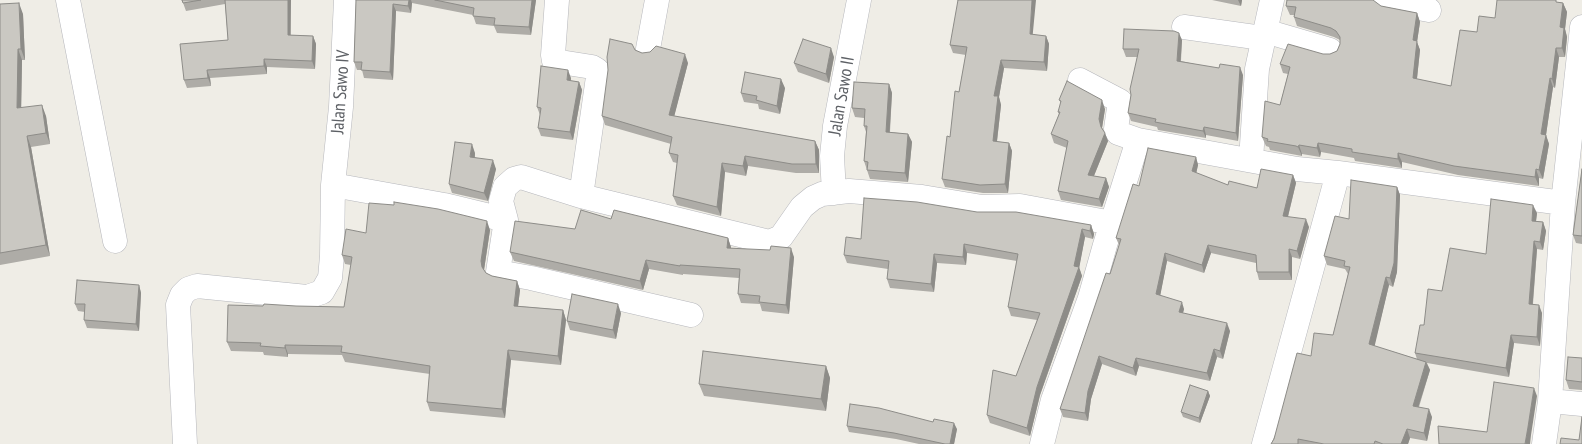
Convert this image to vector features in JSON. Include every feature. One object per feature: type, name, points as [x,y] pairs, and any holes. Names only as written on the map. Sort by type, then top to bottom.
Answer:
[{"type":"street","points":[[68,0],[115,241]]},
{"type":"street","name":"Jalan Sawo IV","points":[[185,444],[178,305],[182,295],[188,289],[197,286],[307,297],[322,292],[330,278],[333,185],[341,107],[346,0]]},
{"type":"street","points":[[558,0],[554,61],[592,67],[597,70],[598,77],[581,196]]},
{"type":"street","points":[[648,50],[657,0]]},
{"type":"street","name":"Jalan Sawo II","points":[[834,193],[832,156],[834,126],[858,0]]},
{"type":"street","points":[[1250,160],[1257,69],[1272,0]]},
{"type":"street","points":[[1386,0],[1391,3],[1429,10]]},
{"type":"street","points":[[1544,444],[1550,401],[1563,203],[1582,26]]},
{"type":"street","points":[[1184,27],[1264,35],[1330,50]]},
{"type":"street","points":[[1080,80],[1120,101],[1116,129],[1118,133],[1138,140],[1297,169],[1563,203]]},
{"type":"street","points":[[1042,444],[1053,400],[1088,306],[1138,140]]},
{"type":"street","points":[[1264,444],[1338,173]]},
{"type":"street","points":[[691,315],[498,272],[506,220],[501,201],[505,187],[514,179],[521,178],[581,196],[769,242],[781,237],[802,207],[813,198],[822,194],[849,191],[922,197],[982,207],[1020,206],[1112,223]]},
{"type":"street","points":[[333,185],[444,205],[506,220]]},
{"type":"street","points":[[1550,401],[1582,404]]},
{"type":"building","points":[[182,0],[201,0],[183,3]]},
{"type":"building","points":[[225,0],[288,0],[288,35],[313,36],[312,61],[264,59],[264,66],[207,70],[208,78],[184,80],[180,44],[228,40]]},
{"type":"building","points":[[356,0],[409,0],[408,6],[393,4],[390,72],[361,70],[362,62],[354,62]]},
{"type":"building","points":[[435,0],[532,0],[529,27],[494,25],[495,18],[473,16],[474,8]]},
{"type":"building","points":[[958,0],[1032,0],[1030,34],[1046,36],[1044,62],[1001,60],[994,96],[998,96],[993,141],[1009,143],[1005,184],[980,185],[942,179],[947,136],[950,137],[955,91],[959,92],[967,47],[950,45]]},
{"type":"building","points":[[1287,0],[1373,0],[1381,6],[1417,13],[1413,40],[1417,41],[1413,78],[1451,86],[1460,30],[1477,32],[1479,16],[1495,18],[1497,0],[1556,0],[1556,2],[1563,3],[1560,27],[1564,28],[1562,48],[1556,48],[1541,134],[1546,135],[1539,170],[1536,169],[1535,177],[1454,166],[1398,153],[1398,159],[1352,152],[1352,149],[1318,143],[1317,148],[1299,145],[1298,147],[1267,141],[1268,139],[1262,137],[1265,101],[1280,105],[1290,67],[1280,64],[1288,44],[1323,54],[1330,54],[1337,51],[1340,44],[1340,37],[1331,28],[1294,17],[1296,7],[1286,6]]},
{"type":"building","points":[[19,3],[21,49],[18,49],[17,108],[42,105],[46,133],[27,136],[46,245],[0,253],[0,4]]},
{"type":"building","points":[[1124,29],[1174,31],[1179,33],[1177,61],[1219,68],[1220,64],[1240,67],[1236,133],[1204,127],[1203,131],[1155,122],[1156,119],[1128,113],[1130,89],[1139,49],[1123,49]]},
{"type":"building","points":[[610,39],[632,44],[635,50],[642,53],[650,52],[656,46],[685,54],[669,115],[815,141],[816,164],[792,164],[745,156],[743,166],[722,163],[717,207],[673,196],[678,155],[669,153],[672,137],[602,116]]},
{"type":"building","points":[[803,39],[831,48],[826,74],[794,63]]},
{"type":"building","points":[[541,66],[568,70],[567,80],[579,82],[570,132],[538,128],[541,108],[537,107]]},
{"type":"building","points":[[745,72],[781,79],[777,106],[756,100],[757,96],[741,93]]},
{"type":"building","points":[[1067,81],[1102,100],[1099,119],[1105,133],[1088,175],[1106,178],[1099,199],[1058,191],[1068,141],[1051,134],[1060,112],[1058,112],[1061,101],[1059,100]]},
{"type":"building","points":[[854,82],[889,84],[886,132],[908,134],[905,173],[867,170],[868,162],[864,161],[867,126],[864,126],[865,109],[852,108]]},
{"type":"building","points":[[455,142],[472,144],[470,157],[493,160],[484,193],[449,184]]},
{"type":"building","points":[[1148,148],[1196,157],[1192,171],[1228,185],[1229,181],[1257,188],[1261,169],[1293,175],[1283,216],[1306,219],[1297,251],[1289,249],[1289,272],[1257,272],[1256,255],[1208,245],[1202,265],[1165,253],[1156,294],[1182,302],[1179,312],[1227,323],[1220,351],[1214,349],[1207,373],[1136,358],[1133,368],[1099,356],[1088,391],[1085,413],[1060,409],[1106,273],[1110,274],[1121,239],[1116,238],[1133,184],[1139,186]]},
{"type":"building","points":[[1582,169],[1582,236],[1573,235]]},
{"type":"building","points":[[1351,180],[1397,187],[1394,263],[1390,278],[1386,277],[1369,344],[1426,362],[1413,406],[1429,409],[1424,433],[1407,429],[1401,444],[1383,444],[1375,441],[1374,444],[1324,444],[1298,439],[1298,444],[1271,444],[1274,439],[1297,353],[1311,356],[1314,333],[1333,335],[1350,267],[1344,266],[1345,261],[1324,256],[1335,216],[1349,219]]},
{"type":"building","points":[[864,198],[917,202],[977,212],[1016,212],[1091,225],[1090,231],[1082,229],[1074,266],[1079,267],[1037,387],[1027,428],[987,415],[993,370],[1016,376],[1040,313],[1008,307],[1018,254],[964,244],[963,257],[934,254],[931,284],[887,279],[889,261],[844,255],[846,237],[861,239]]},
{"type":"building","points":[[1491,199],[1533,205],[1532,221],[1543,222],[1540,242],[1534,241],[1529,304],[1539,305],[1537,337],[1511,335],[1506,368],[1415,353],[1420,325],[1424,325],[1428,289],[1442,291],[1450,248],[1486,254]]},
{"type":"building","points":[[394,202],[438,209],[487,221],[481,261],[482,267],[486,273],[492,276],[517,281],[514,306],[563,310],[558,356],[508,350],[502,409],[427,402],[430,366],[341,352],[342,346],[285,345],[285,348],[260,346],[261,343],[227,342],[228,305],[263,306],[264,304],[344,307],[352,257],[342,255],[346,229],[366,233],[369,203],[394,205]]},
{"type":"building","points":[[581,210],[611,219],[614,210],[728,238],[727,248],[770,250],[771,246],[791,248],[786,305],[759,302],[760,296],[738,294],[740,269],[680,266],[646,260],[640,281],[510,252],[515,221],[575,229]]},
{"type":"building","points":[[77,280],[139,285],[136,324],[84,320],[85,304],[75,304]]},
{"type":"building","points":[[572,294],[618,304],[613,330],[567,321]]},
{"type":"building","points":[[703,351],[826,366],[821,399],[699,384]]},
{"type":"building","points":[[1568,357],[1582,358],[1582,382],[1566,380]]},
{"type":"building","points":[[1494,382],[1534,388],[1525,444],[1439,444],[1438,426],[1487,432]]},
{"type":"building","points":[[1190,385],[1208,391],[1199,418],[1181,412]]},
{"type":"building","points":[[850,404],[879,408],[933,422],[934,419],[954,423],[950,444],[847,426]]},
{"type":"building","points":[[1582,417],[1582,444],[1560,444],[1561,438],[1579,440]]}]
